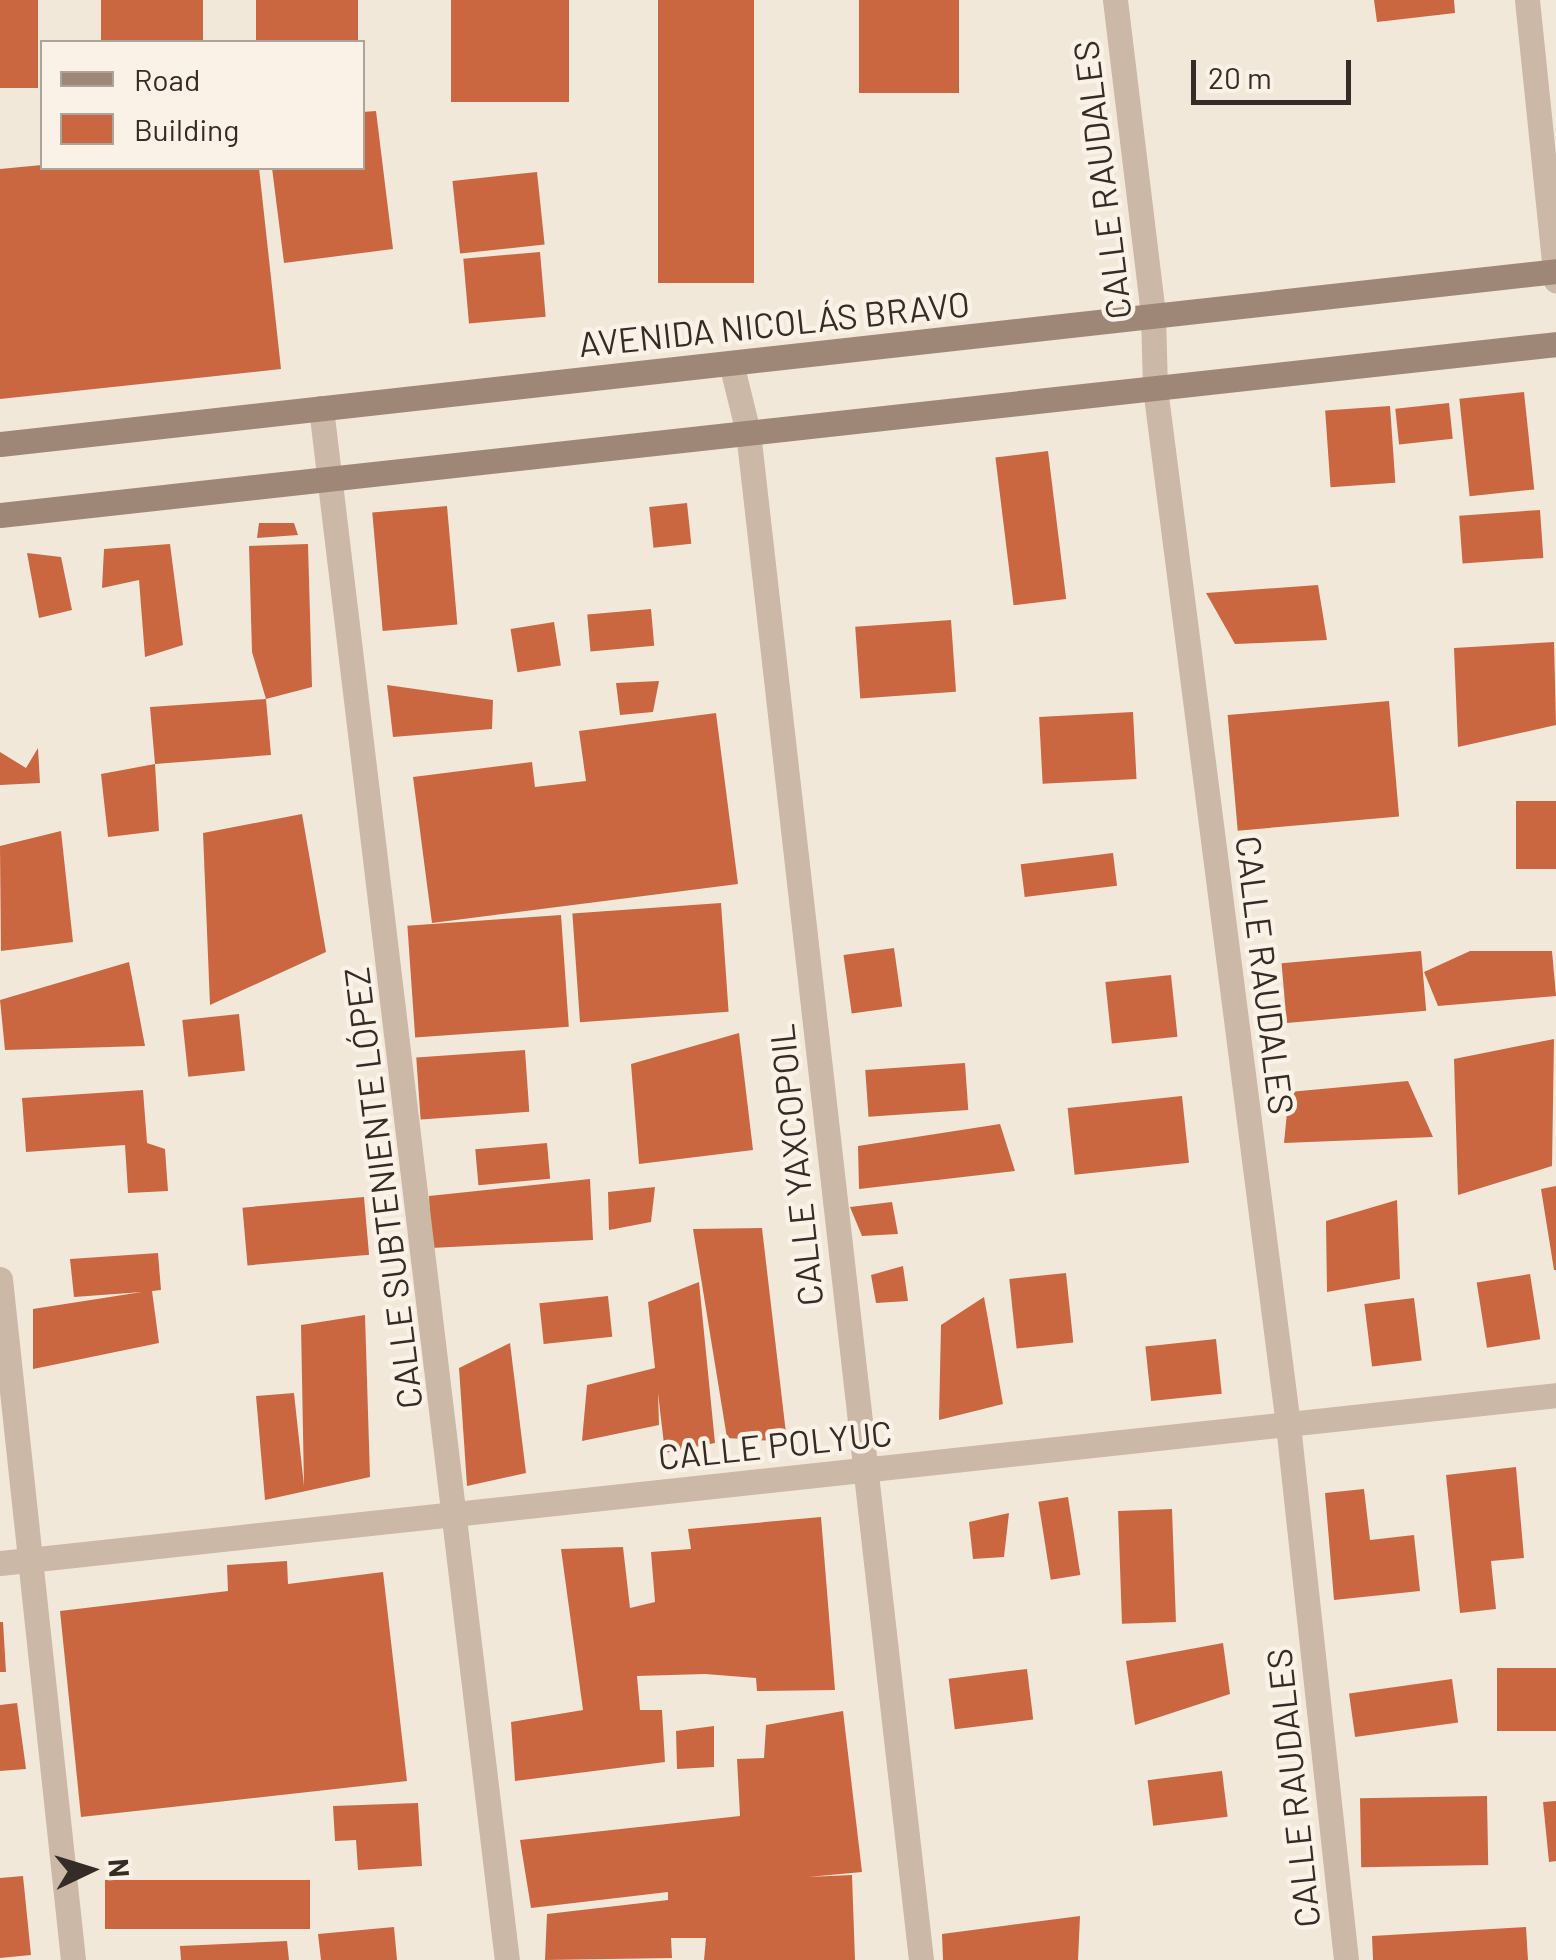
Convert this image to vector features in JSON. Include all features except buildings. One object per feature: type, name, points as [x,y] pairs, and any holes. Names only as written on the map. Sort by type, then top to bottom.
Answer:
[{"type":"main road","name":"AVENIDA NICOLÁS BRAVO","points":[[0,444],[1555,275]]},
{"type":"main road","points":[[0,515],[1556,344]]},
{"type":"street","name":"CALLE RAUDALES","points":[[1115,0],[1154,316],[1155,388],[1288,1425],[1346,1960]]},
{"type":"street","points":[[1527,0],[1555,275]]},
{"type":"street","name":"CALLE YAXCOPOIL","points":[[731,363],[748,432],[920,1960]]},
{"type":"street","name":"CALLE SUBTENIENTE LÓPEZ","points":[[322,408],[507,1960]]},
{"type":"street","points":[[0,1280],[73,1960]]},
{"type":"street","name":"CALLE POLYUC","points":[[0,1563],[455,1510],[864,1471],[1556,1394]]}]
